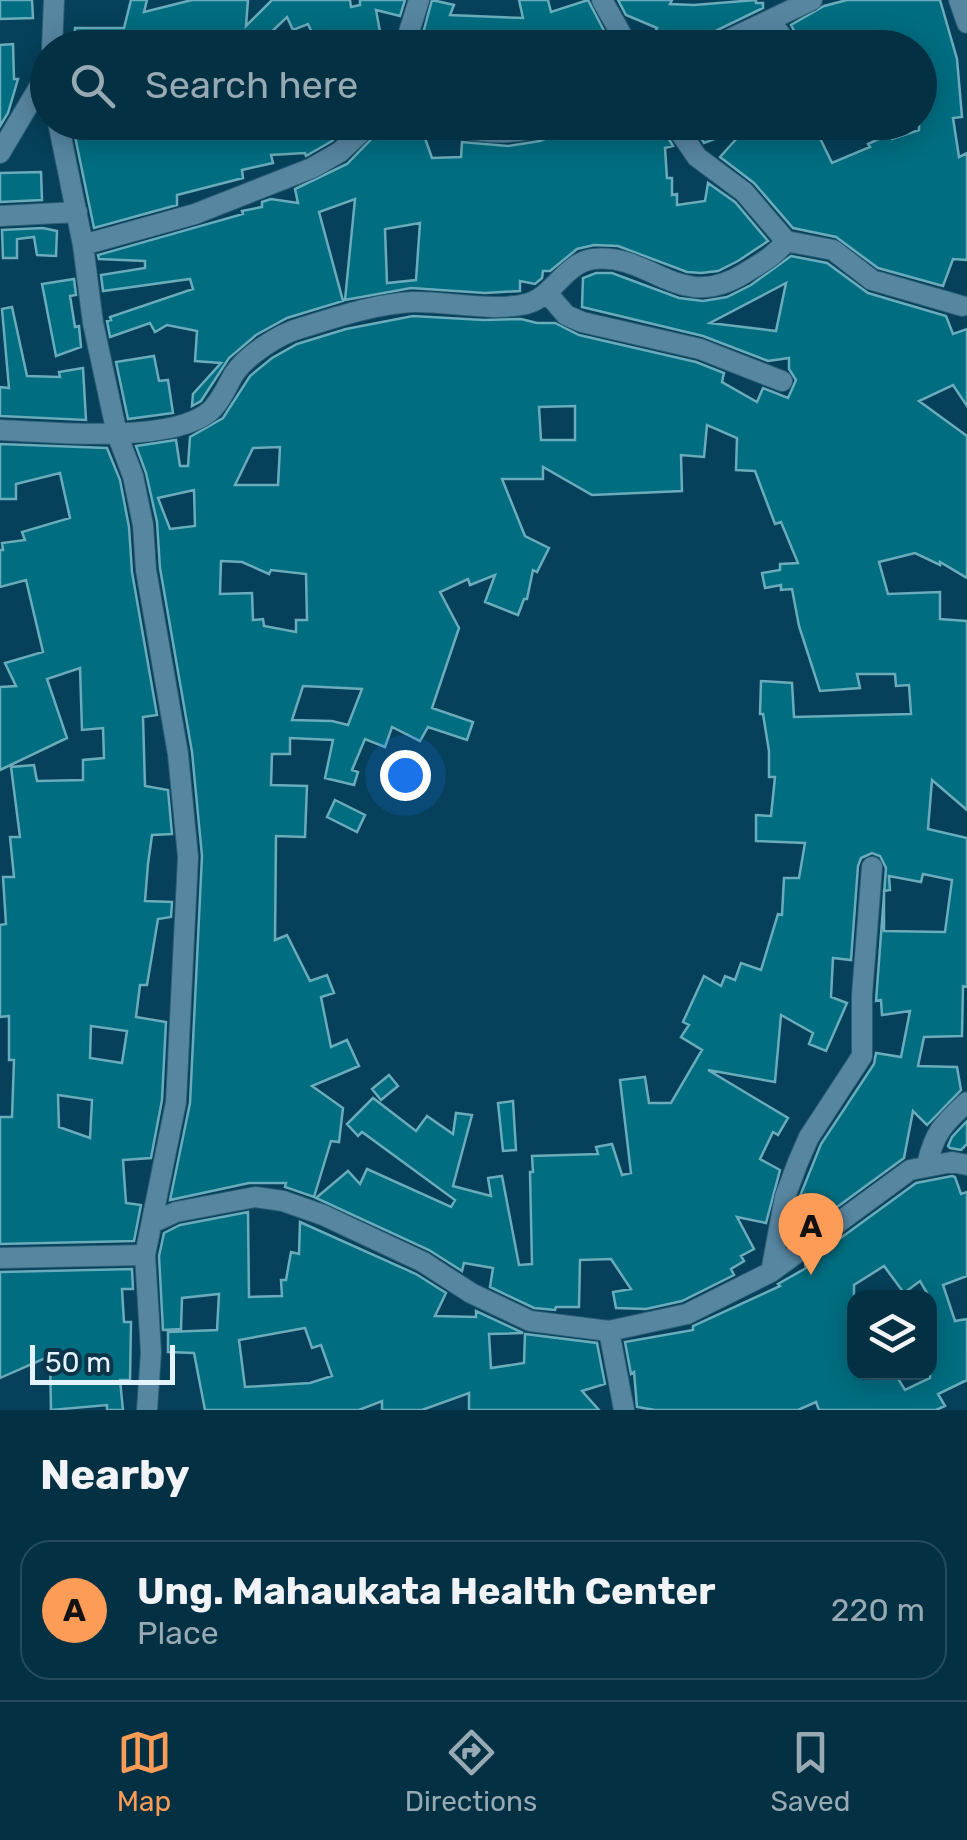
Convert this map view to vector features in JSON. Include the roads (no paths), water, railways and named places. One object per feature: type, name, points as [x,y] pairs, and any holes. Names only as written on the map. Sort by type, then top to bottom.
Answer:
[{"type":"street","points":[[53,30],[54,0]]},
{"type":"street","points":[[410,30],[419,0]]},
{"type":"street","points":[[602,0],[618,30]]},
{"type":"street","points":[[749,30],[790,4],[812,0]]},
{"type":"street","points":[[770,20],[777,30]]},
{"type":"street","points":[[0,153],[30,102]]},
{"type":"street","points":[[60,140],[117,434],[133,476],[143,525],[146,570],[178,754],[188,857],[176,1102],[145,1256],[151,1352],[147,1410]]},
{"type":"street","points":[[82,245],[194,214],[312,168],[353,140]]},
{"type":"street","points":[[685,140],[697,158],[744,192],[786,241],[833,250],[872,280],[962,306]]},
{"type":"street","points":[[0,216],[77,212]]},
{"type":"street","points":[[0,430],[117,434],[196,420],[212,410],[238,368],[279,335],[300,328],[386,304],[526,304],[548,294],[575,266],[594,259],[626,263],[675,284],[716,288],[778,253],[786,241]]},
{"type":"street","points":[[548,294],[566,314],[582,322],[700,349],[782,382]]},
{"type":"street","points":[[771,1272],[785,1197],[798,1162],[809,1136],[862,1056],[862,995],[872,867]]},
{"type":"street","points":[[927,1165],[932,1141],[940,1128],[967,1102]]},
{"type":"street","points":[[152,1223],[176,1212],[255,1197],[283,1201],[323,1215],[423,1262],[472,1293],[530,1321],[609,1332],[686,1314],[771,1272],[910,1170],[952,1162],[967,1165]]},
{"type":"street","points":[[0,1258],[145,1256]]},
{"type":"street","points":[[609,1332],[624,1410]]},
{"type":"place","name":"Ung. Mahaukata Health Center","points":[[811,1275]]}]
